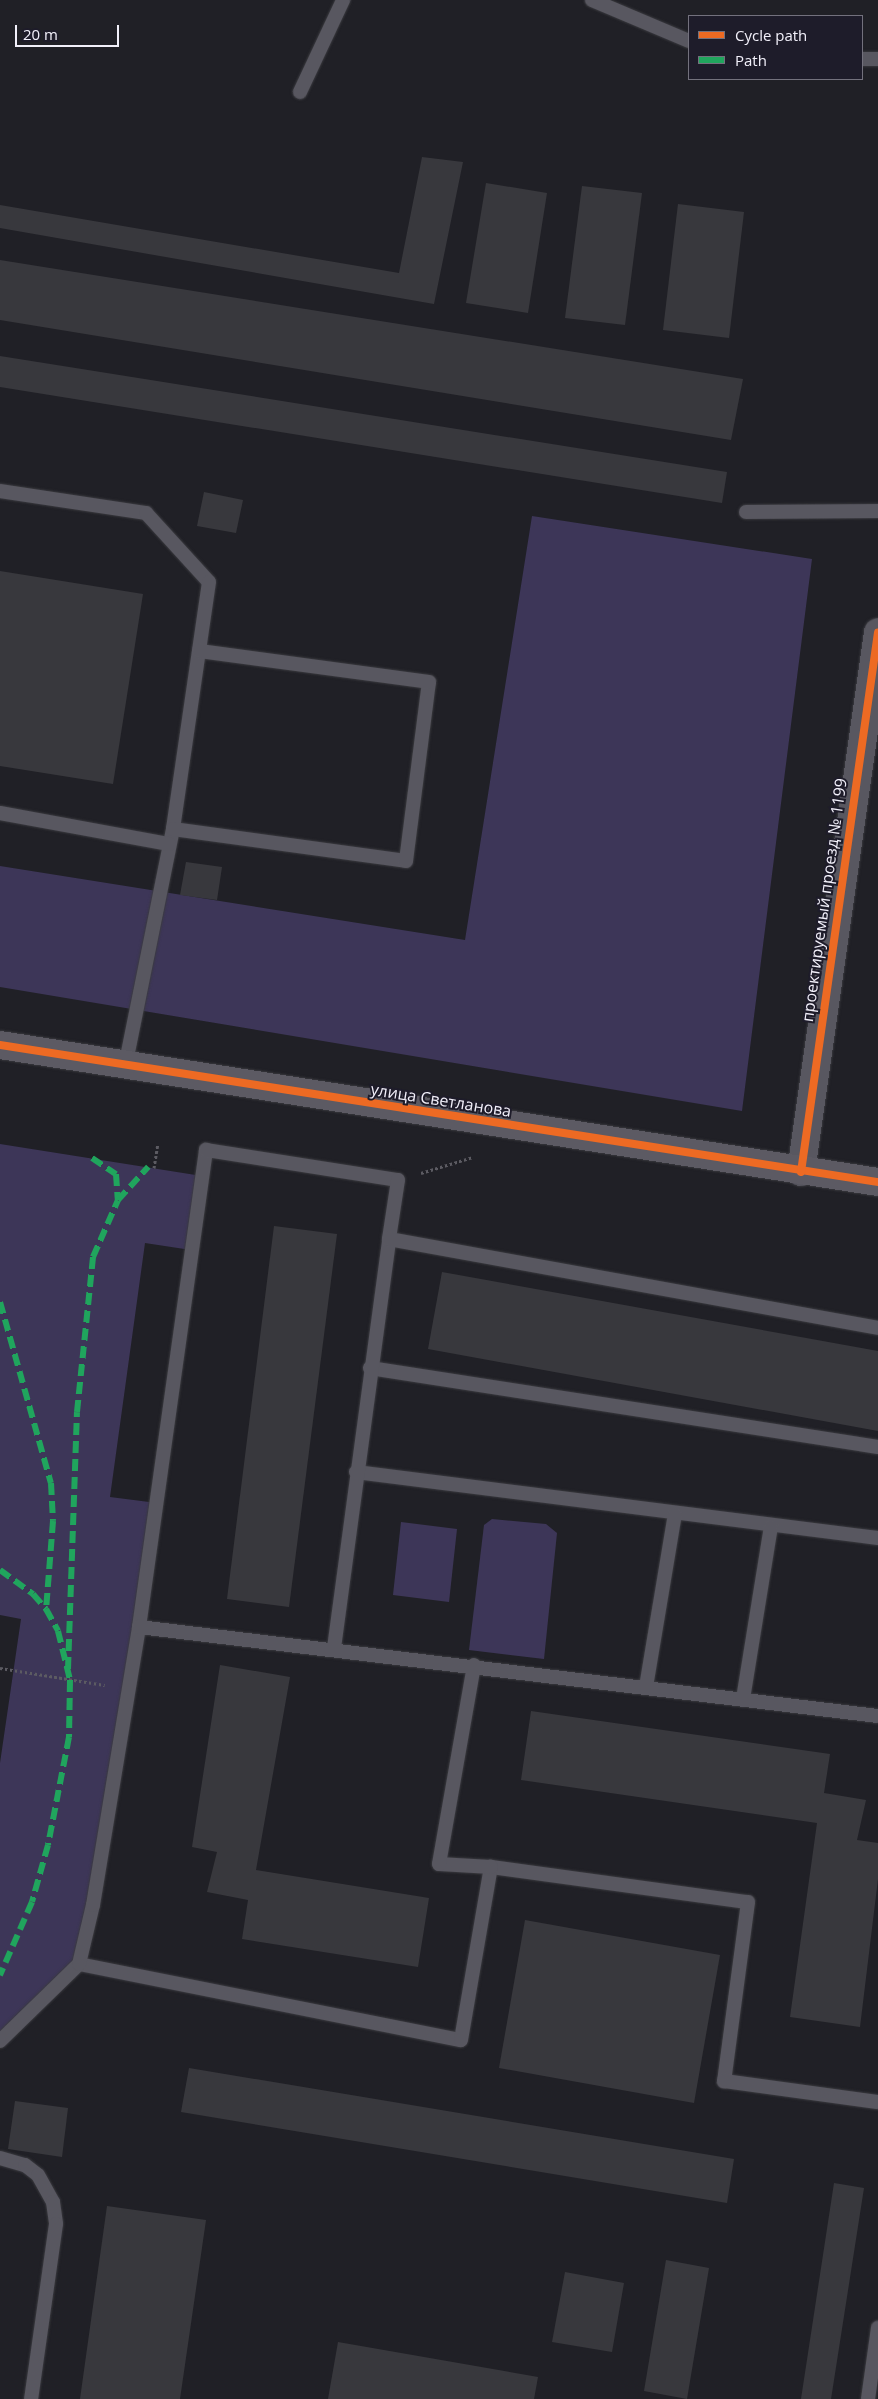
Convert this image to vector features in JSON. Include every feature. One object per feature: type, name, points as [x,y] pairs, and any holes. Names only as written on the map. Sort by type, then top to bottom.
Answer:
[{"type":"street","name":"проектируемый проезд № 1199","points":[[801,1172],[878,632]]},
{"type":"street","name":"улица Светланова","points":[[0,1045],[126,1067],[801,1172],[878,1182]]},
{"type":"lane","points":[[300,92],[343,0]]},
{"type":"lane","points":[[592,0],[688,41]]},
{"type":"lane","points":[[863,58],[878,60]]},
{"type":"lane","points":[[0,491],[146,513],[209,582],[170,844],[126,1067]]},
{"type":"lane","points":[[746,512],[878,510]]},
{"type":"lane","points":[[172,829],[406,861],[429,682],[199,651]]},
{"type":"lane","points":[[0,812],[170,844]]},
{"type":"lane","points":[[0,2041],[78,1964],[93,1904],[139,1627],[206,1150],[398,1180],[370,1368],[334,1648]]},
{"type":"lane","points":[[389,1239],[878,1328]]},
{"type":"lane","points":[[370,1368],[878,1447]]},
{"type":"lane","points":[[356,1472],[771,1527],[878,1538]]},
{"type":"lane","points":[[646,1687],[675,1514]]},
{"type":"lane","points":[[743,1699],[771,1527]]},
{"type":"lane","points":[[139,1627],[334,1648],[878,1716]]},
{"type":"lane","points":[[474,1665],[439,1864],[491,1866],[748,1902],[724,2080],[878,2102]]},
{"type":"lane","points":[[78,1964],[461,2040],[491,1866]]},
{"type":"lane","points":[[0,2158],[25,2165],[38,2175],[53,2202],[56,2224],[32,2399]]},
{"type":"lane","points":[[868,2399],[878,2328]]},
{"type":"path","points":[[154,1168],[158,1144]]},
{"type":"path","points":[[398,1180],[473,1156]]},
{"type":"path","points":[[0,1668],[128,1689]]},
{"type":"shaded area","points":[[532,516],[812,559],[742,1111],[0,987],[0,866],[465,940]]},
{"type":"shaded area","points":[[0,1144],[202,1176],[191,1250],[145,1243],[110,1497],[157,1503],[79,1964],[0,2041],[0,1763],[21,1619],[0,1615]]},
{"type":"shaded area","points":[[492,1519],[546,1524],[557,1533],[544,1659],[469,1650],[484,1525]]},
{"type":"shaded area","points":[[401,1522],[457,1529],[449,1602],[393,1595]]},
{"type":"building","points":[[422,157],[463,162],[434,304],[0,228],[0,205],[399,273]]},
{"type":"building","points":[[486,183],[547,193],[528,313],[466,303]]},
{"type":"building","points":[[582,186],[642,193],[625,325],[565,318]]},
{"type":"building","points":[[678,204],[744,212],[729,338],[663,330]]},
{"type":"building","points":[[0,260],[743,379],[731,440],[0,320]]},
{"type":"building","points":[[0,356],[727,472],[722,503],[0,387]]},
{"type":"building","points":[[204,492],[243,500],[236,533],[197,526]]},
{"type":"building","points":[[0,571],[143,594],[113,784],[0,766]]},
{"type":"building","points":[[186,862],[222,867],[217,900],[180,895]]},
{"type":"building","points":[[274,1226],[337,1234],[289,1607],[227,1599]]},
{"type":"building","points":[[442,1272],[878,1351],[878,1431],[428,1349]]},
{"type":"building","points":[[220,1665],[290,1677],[256,1870],[429,1898],[418,1967],[242,1939],[248,1900],[207,1892],[217,1852],[192,1847]]},
{"type":"building","points":[[531,1711],[830,1754],[824,1793],[866,1800],[857,1840],[878,1843],[878,1879],[860,2027],[790,2017],[817,1823],[521,1780]]},
{"type":"building","points":[[525,1920],[720,1955],[694,2103],[499,2068]]},
{"type":"building","points":[[189,2068],[734,2159],[727,2203],[181,2112]]},
{"type":"building","points":[[15,2101],[68,2108],[62,2157],[8,2149]]},
{"type":"building","points":[[834,2183],[864,2188],[831,2399],[801,2399]]},
{"type":"building","points":[[107,2206],[206,2220],[180,2399],[80,2399]]},
{"type":"building","points":[[666,2260],[709,2268],[687,2399],[644,2391]]},
{"type":"building","points":[[565,2272],[624,2283],[612,2352],[552,2342]]},
{"type":"building","points":[[338,2342],[538,2377],[534,2399],[328,2399]]},
{"type":"marked path","points":[[92,1158],[116,1174],[118,1200]]},
{"type":"marked path","points":[[68,1669],[77,1412],[93,1257],[118,1200],[148,1167]]},
{"type":"marked path","points":[[0,1302],[51,1483],[53,1521],[46,1609]]},
{"type":"marked path","points":[[0,1570],[33,1594],[46,1609],[58,1631],[70,1680],[69,1737],[48,1845],[32,1902],[0,1975]]},
{"type":"cycle path","points":[[801,1172],[878,632]]},
{"type":"cycle path","points":[[0,1045],[878,1182]]}]
